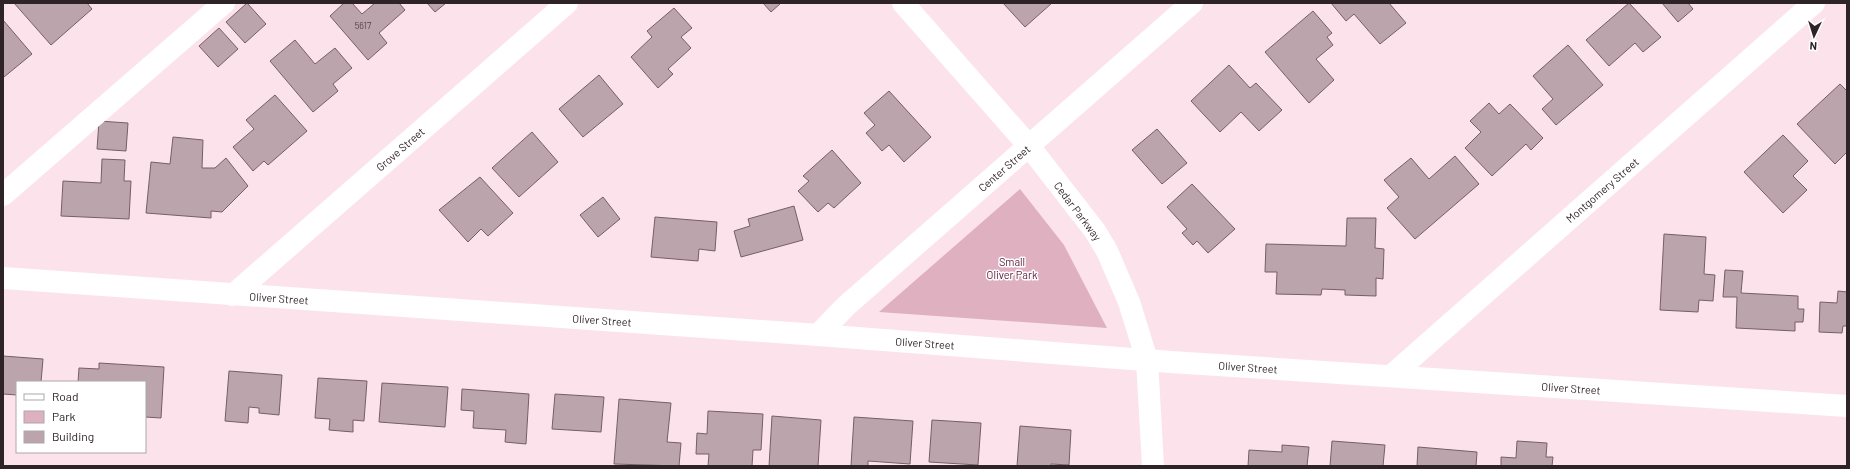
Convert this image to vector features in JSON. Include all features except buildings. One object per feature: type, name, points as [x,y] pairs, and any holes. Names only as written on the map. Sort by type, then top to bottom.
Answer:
[{"type":"street","points":[[3,195],[224,3]]},
{"type":"street","name":"Grove Street","points":[[233,295],[567,3]]},
{"type":"street","name":"Cedar Parkway","points":[[903,3],[1029,146],[1095,231],[1107,251],[1129,302],[1147,360],[1153,466]]},
{"type":"street","name":"Center Street","points":[[818,335],[846,306],[1192,3]]},
{"type":"street","name":"Montgomery Street","points":[[1391,376],[1814,3]]},
{"type":"street","name":"Oliver Street","points":[[3,278],[818,335],[1147,360],[1847,406]]},
{"type":"green space","name":"Small Oliver Park","points":[[1020,189],[1064,245],[1107,328],[879,312]]}]
